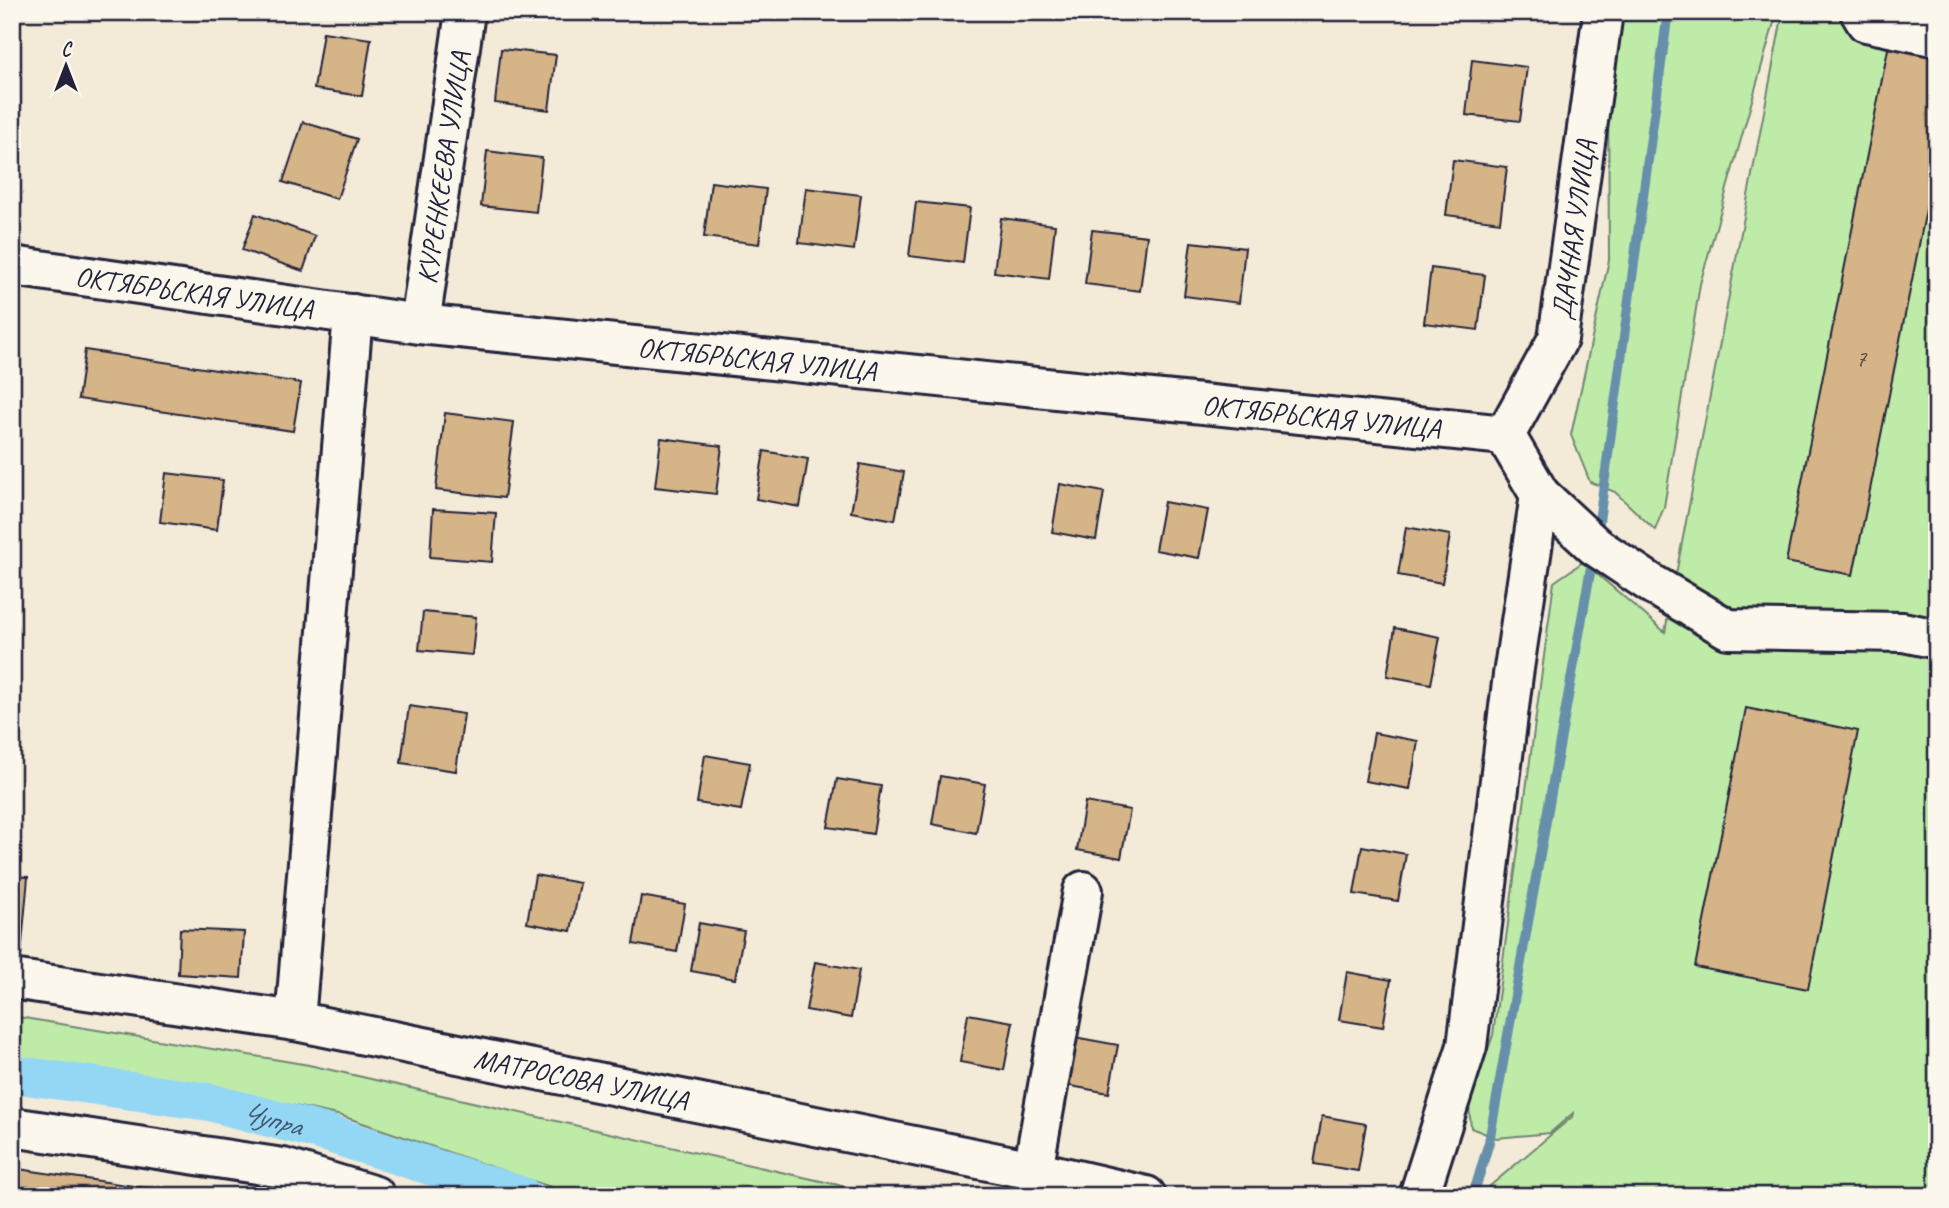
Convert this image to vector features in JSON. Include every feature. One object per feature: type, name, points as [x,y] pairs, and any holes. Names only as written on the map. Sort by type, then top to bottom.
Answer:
[{"type":"street","name":"КУРЕНКЕЕВА УЛИЦА","points":[[420,324],[465,12]]},
{"type":"street","name":"ДАЧНАЯ УЛИЦА","points":[[1505,435],[1558,340],[1603,12]]},
{"type":"street","points":[[1860,12],[1866,22],[1937,37]]},
{"type":"street","name":"ОКТЯБРЬСКАЯ УЛИЦА","points":[[12,266],[420,324],[1505,435]]},
{"type":"street","points":[[295,1021],[353,314]]},
{"type":"street","points":[[1505,435],[1540,495],[1595,546],[1728,629],[1903,632],[1937,639]]},
{"type":"street","points":[[1419,1196],[1467,1046],[1513,675],[1540,495]]},
{"type":"street","points":[[1033,1170],[1083,891]]},
{"type":"street","name":"МАТРОСОВА УЛИЦА","points":[[12,979],[295,1021],[1033,1170],[1146,1196]]},
{"type":"street","points":[[12,1127],[283,1168],[375,1196]]},
{"type":"green space","points":[[1620,12],[1777,12],[1700,284],[1664,507],[1655,530],[1615,492],[1590,482],[1571,435],[1609,260],[1608,73]]},
{"type":"green space","points":[[1783,12],[1937,12],[1937,1196],[1478,1196],[1572,1117],[1573,1113],[1550,1133],[1496,1138],[1471,1128],[1469,1105],[1493,1035],[1554,582],[1583,562],[1665,632]]},
{"type":"green space","points":[[12,1016],[309,1065],[887,1196],[577,1196],[342,1116],[206,1087],[12,1059]]},
{"type":"building","points":[[508,12],[564,12],[563,19]]},
{"type":"building","points":[[1481,12],[1537,12],[1536,19]]},
{"type":"building","points":[[323,32],[371,39],[362,96],[314,89]]},
{"type":"building","points":[[1889,44],[1937,53],[1937,155],[1853,575],[1786,562]]},
{"type":"building","points":[[501,49],[556,55],[549,110],[495,103]]},
{"type":"building","points":[[1472,60],[1527,67],[1520,121],[1466,115]]},
{"type":"building","points":[[303,122],[357,139],[337,199],[283,182]]},
{"type":"building","points":[[487,151],[542,158],[536,212],[481,206]]},
{"type":"building","points":[[1453,160],[1507,167],[1500,222],[1446,215]]},
{"type":"building","points":[[711,182],[766,189],[759,244],[704,237]]},
{"type":"building","points":[[806,188],[861,195],[854,250],[799,243]]},
{"type":"building","points":[[916,202],[970,208],[963,263],[909,256]]},
{"type":"building","points":[[255,214],[315,236],[303,271],[242,250]]},
{"type":"building","points":[[1001,218],[1055,225],[1049,279],[994,272]]},
{"type":"building","points":[[1092,230],[1147,236],[1140,291],[1085,284]]},
{"type":"building","points":[[1191,242],[1245,248],[1239,303],[1184,296]]},
{"type":"building","points":[[1431,268],[1485,275],[1478,330],[1424,323]]},
{"type":"building","points":[[85,350],[301,383],[293,431],[78,399]]},
{"type":"building","points":[[445,413],[514,422],[504,498],[436,490]]},
{"type":"building","points":[[661,438],[722,446],[716,494],[655,487]]},
{"type":"building","points":[[764,451],[808,459],[800,507],[756,499]]},
{"type":"building","points":[[860,464],[904,472],[895,520],[851,512]]},
{"type":"building","points":[[166,473],[223,480],[217,530],[160,522]]},
{"type":"building","points":[[1060,484],[1104,492],[1096,540],[1052,532]]},
{"type":"building","points":[[1164,502],[1208,510],[1199,558],[1155,550]]},
{"type":"building","points":[[433,509],[496,513],[492,562],[430,557]]},
{"type":"building","points":[[1406,527],[1450,535],[1442,583],[1398,575]]},
{"type":"building","points":[[423,612],[476,617],[472,655],[419,650]]},
{"type":"building","points":[[1395,628],[1440,637],[1431,684],[1387,676]]},
{"type":"building","points":[[409,706],[464,714],[456,771],[401,763]]},
{"type":"building","points":[[1746,708],[1858,731],[1808,989],[1695,967]]},
{"type":"building","points":[[1374,733],[1418,741],[1410,789],[1365,781]]},
{"type":"building","points":[[705,755],[750,763],[741,810],[697,803]]},
{"type":"building","points":[[940,776],[985,784],[976,833],[932,824]]},
{"type":"building","points":[[837,779],[881,786],[873,834],[828,827]]},
{"type":"building","points":[[1085,802],[1130,810],[1121,858],[1077,850]]},
{"type":"building","points":[[1362,846],[1406,854],[1398,901],[1354,894]]},
{"type":"building","points":[[535,875],[580,883],[571,931],[527,923]]},
{"type":"building","points":[[12,876],[28,877],[21,955],[12,954]]},
{"type":"building","points":[[641,896],[685,904],[677,952],[633,944]]},
{"type":"building","points":[[699,923],[744,931],[735,979],[691,971]]},
{"type":"building","points":[[180,929],[244,932],[241,978],[178,974]]},
{"type":"building","points":[[815,962],[859,970],[851,1018],[806,1010]]},
{"type":"building","points":[[1347,972],[1391,980],[1383,1027],[1339,1020]]},
{"type":"building","points":[[968,1014],[1013,1022],[1004,1070],[960,1062]]},
{"type":"building","points":[[1074,1037],[1118,1045],[1109,1093],[1065,1085]]},
{"type":"building","points":[[1322,1116],[1366,1124],[1358,1171],[1314,1164]]},
{"type":"building","points":[[12,1168],[200,1196],[12,1196]]},
{"type":"waterway","points":[[1597,536],[1668,12]]},
{"type":"waterway","points":[[1473,1196],[1489,1142],[1593,556]]},
{"type":"waterway","name":"Чупра","points":[[12,1074],[209,1102],[323,1132],[523,1196]]}]
